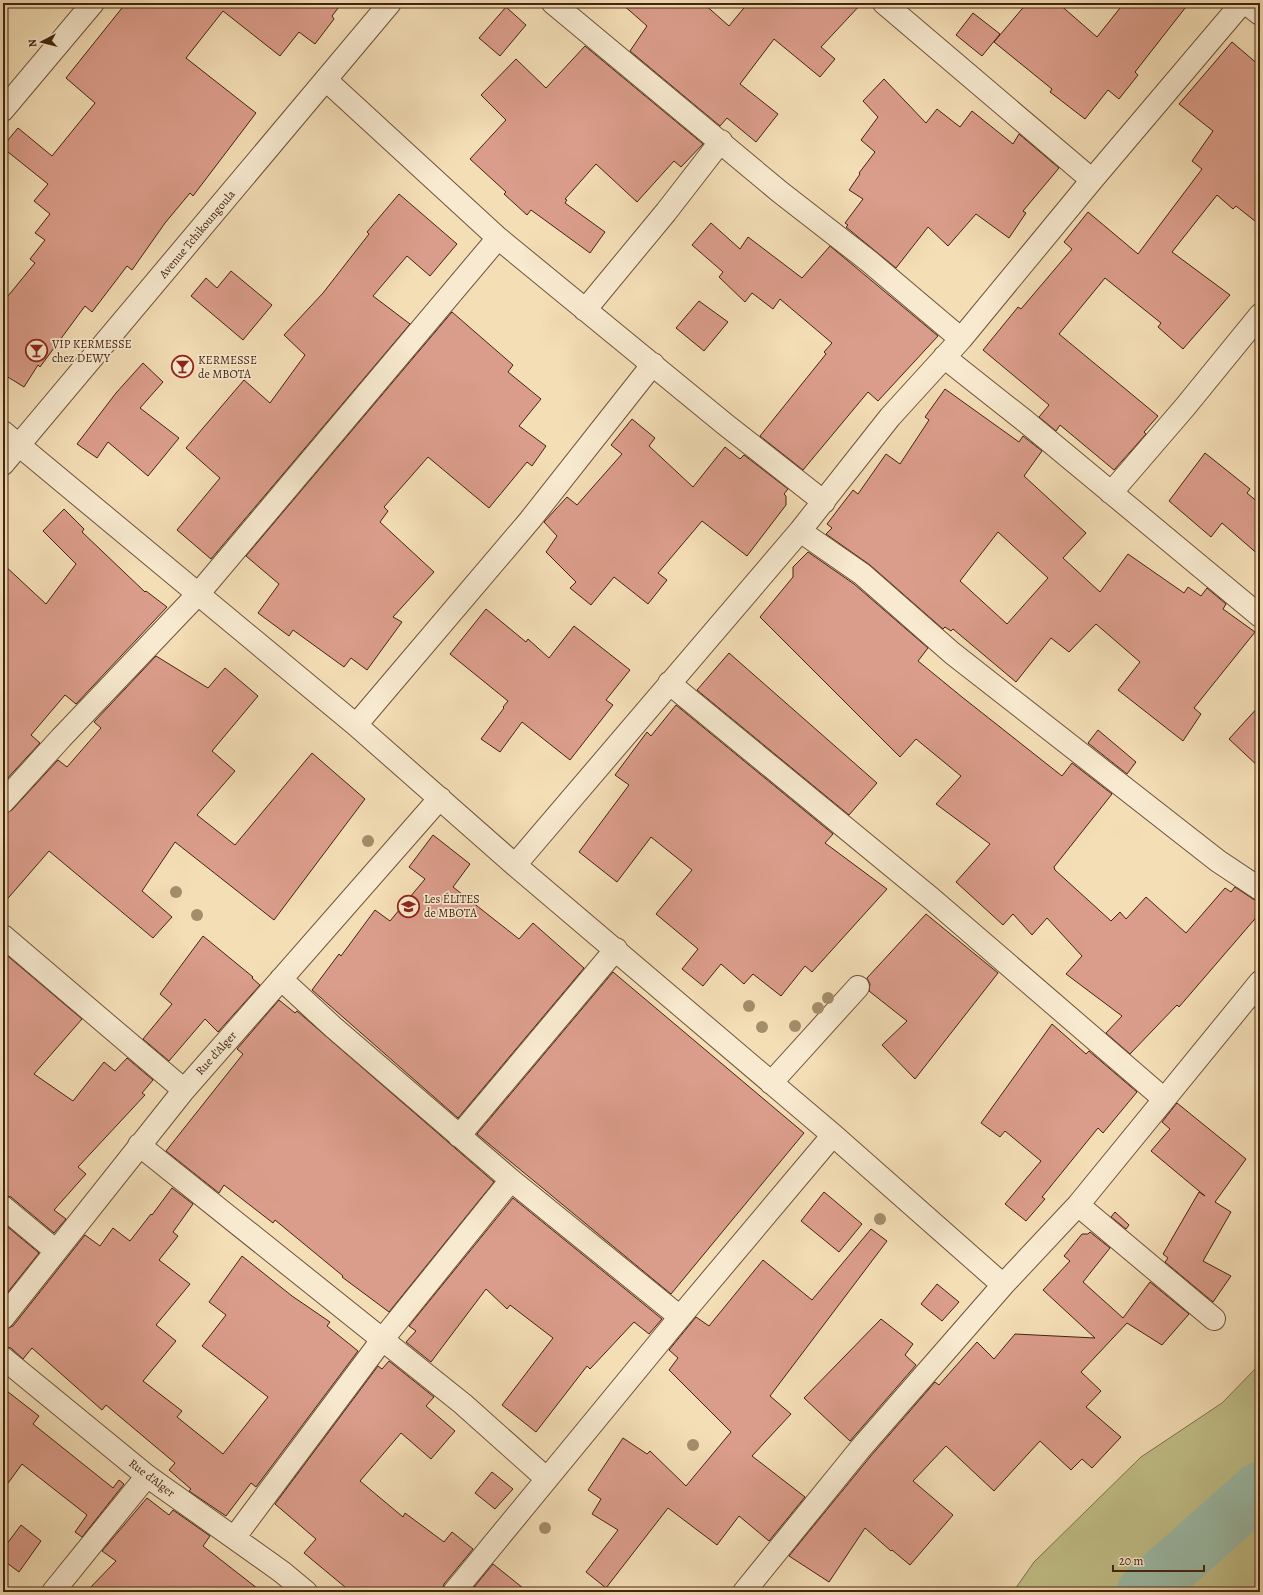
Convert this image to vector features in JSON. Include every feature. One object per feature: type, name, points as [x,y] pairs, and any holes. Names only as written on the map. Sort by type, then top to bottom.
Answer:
[{"type":"street","points":[[3,110],[93,3]]},
{"type":"street","name":"Avenue Tchikoungoula","points":[[3,464],[11,438],[326,80],[390,3]]},
{"type":"street","points":[[553,3],[961,339]]},
{"type":"street","points":[[884,3],[1092,180]]},
{"type":"street","points":[[515,865],[800,531],[890,417],[961,339],[1092,180],[1242,3]]},
{"type":"street","points":[[1246,3],[1260,14]]},
{"type":"street","points":[[326,80],[498,238],[726,425],[824,502]]},
{"type":"street","points":[[585,310],[666,212],[721,141]]},
{"type":"street","points":[[3,802],[61,738],[199,593],[498,238]]},
{"type":"street","points":[[1111,492],[1185,407],[1260,315]]},
{"type":"street","points":[[944,357],[1025,421],[1260,616]]},
{"type":"street","points":[[356,725],[530,520],[653,364]]},
{"type":"street","points":[[11,438],[356,725],[515,865],[834,1135],[1003,1285]]},
{"type":"street","points":[[800,531],[862,574],[952,653],[1218,861],[1260,889]]},
{"type":"street","points":[[669,683],[932,899],[1164,1099]]},
{"type":"street","name":"Rue d'Alger","points":[[3,1318],[184,1090],[440,798]]},
{"type":"street","points":[[3,936],[184,1090]]},
{"type":"street","points":[[459,1136],[616,949]]},
{"type":"street","points":[[281,979],[459,1136],[680,1317]]},
{"type":"street","points":[[744,1592],[860,1449],[1003,1285],[1078,1205],[1260,982]]},
{"type":"street","points":[[771,1083],[858,987]]},
{"type":"street","points":[[454,1592],[680,1317],[834,1135]]},
{"type":"street","points":[[139,1145],[463,1404],[547,1479]]},
{"type":"street","points":[[234,1538],[382,1340],[511,1180]]},
{"type":"street","points":[[1078,1205],[1214,1319]]},
{"type":"street","points":[[3,1207],[56,1251]]},
{"type":"street","name":"Rue d'Alger","points":[[3,1358],[147,1476],[282,1572],[306,1592]]},
{"type":"street","points":[[53,1592],[147,1476]]},
{"type":"shaded area","points":[[1260,1364],[1260,1471],[1239,1493],[1184,1530],[1152,1568],[1117,1592],[1013,1592],[1034,1562],[1141,1457],[1222,1403]]},
{"type":"shaded area","points":[[1260,1503],[1260,1592],[1159,1592],[1234,1519]]},
{"type":"building","points":[[126,3],[342,3],[332,16],[334,19],[315,44],[299,32],[280,56],[223,11],[186,58],[256,113],[193,196],[190,193],[165,223],[132,270],[127,266],[92,312],[85,306],[40,367],[38,365],[24,387],[3,374],[3,302],[35,263],[30,259],[45,240],[35,233],[50,214],[34,201],[48,184],[3,148],[3,146],[18,128],[52,156],[95,103],[66,78]]},
{"type":"building","points":[[621,3],[703,3],[729,26],[748,3],[862,3],[821,47],[835,59],[820,77],[774,39],[740,84],[778,114],[756,142],[727,118],[720,126],[630,51],[647,26]]},
{"type":"building","points":[[1027,3],[1058,3],[1097,37],[1124,3],[1189,3],[1135,72],[1138,75],[1119,99],[1108,90],[1085,119],[1050,92],[1052,89],[994,42]]},
{"type":"building","points":[[506,7],[526,25],[500,56],[479,38]]},
{"type":"building","points":[[973,13],[1000,34],[982,56],[956,35]]},
{"type":"building","points":[[1232,42],[1260,66],[1260,225],[1236,206],[1233,209],[1217,195],[1172,252],[1230,295],[1183,349],[1158,327],[1161,323],[1105,278],[1059,334],[1158,416],[1144,432],[1146,434],[1114,470],[1060,425],[1056,431],[1039,417],[1049,405],[983,350],[1018,307],[1021,309],[1072,249],[1064,242],[1088,212],[1138,254],[1202,169],[1192,161],[1213,131],[1179,104]]},
{"type":"building","points":[[585,46],[703,144],[681,167],[674,161],[637,202],[596,164],[565,199],[567,200],[565,203],[605,232],[590,253],[531,210],[527,215],[504,194],[506,192],[470,159],[506,120],[481,95],[516,59],[546,88]]},
{"type":"building","points":[[884,79],[926,123],[937,109],[960,127],[972,111],[1013,144],[1019,134],[1059,168],[1023,211],[1026,213],[1009,238],[976,214],[948,246],[928,227],[896,268],[846,227],[848,225],[845,223],[863,199],[849,190],[860,174],[859,173],[875,152],[861,140],[878,117],[863,101]]},
{"type":"building","points":[[399,194],[457,244],[430,276],[407,256],[373,296],[410,324],[211,559],[177,530],[220,478],[186,448],[244,380],[270,403],[305,355],[284,335],[323,293],[369,234],[367,232]]},
{"type":"building","points":[[711,223],[740,249],[748,237],[802,278],[830,246],[938,336],[878,401],[868,392],[803,470],[760,436],[826,354],[824,352],[832,343],[780,299],[773,309],[752,293],[745,302],[719,277],[723,272],[692,245]]},
{"type":"building","points":[[231,271],[272,305],[243,340],[191,296],[206,278],[217,288]]},
{"type":"building","points":[[699,301],[728,322],[704,351],[676,328]]},
{"type":"building","points":[[452,312],[513,365],[508,372],[541,399],[519,426],[546,446],[532,466],[527,462],[489,508],[428,457],[384,507],[388,511],[380,522],[434,572],[393,617],[402,622],[367,670],[351,658],[344,667],[293,630],[289,636],[258,613],[279,584],[246,556]]},
{"type":"building","points":[[143,363],[163,382],[140,408],[179,438],[148,476],[108,442],[97,458],[77,444],[116,393]]},
{"type":"building","points":[[945,389],[1019,442],[1023,436],[1042,451],[1024,476],[1086,533],[1063,558],[1100,592],[1128,554],[1184,593],[1188,587],[1201,596],[1207,588],[1226,604],[1223,609],[1255,632],[1194,708],[1201,714],[1183,741],[1118,690],[1140,662],[1096,624],[1069,652],[1051,638],[1016,682],[953,629],[951,631],[945,627],[943,629],[870,565],[826,534],[832,528],[827,524],[853,490],[858,494],[886,454],[900,464],[929,420],[925,417]],"holes":[[[998,532],[1048,578],[1007,624],[960,581]]]},
{"type":"building","points":[[632,419],[655,438],[649,446],[693,487],[725,447],[740,459],[744,455],[788,489],[784,494],[786,496],[786,505],[747,556],[702,521],[658,573],[667,580],[648,604],[614,577],[591,605],[570,588],[576,582],[546,552],[557,536],[544,522],[567,497],[577,505],[622,454],[611,445]]},
{"type":"building","points":[[1205,453],[1250,489],[1247,493],[1260,504],[1260,556],[1222,523],[1211,537],[1169,501]]},
{"type":"building","points":[[64,509],[84,529],[82,532],[145,592],[146,591],[167,607],[76,704],[65,695],[31,735],[40,743],[3,783],[3,564],[46,604],[76,564],[43,531]]},
{"type":"building","points":[[808,552],[854,584],[928,648],[918,661],[962,697],[1062,776],[1072,763],[1112,794],[1054,867],[1055,870],[1111,921],[1120,912],[1126,919],[1146,897],[1186,933],[1225,888],[1231,892],[1235,887],[1253,899],[1260,901],[1260,913],[1179,1007],[1177,1005],[1130,1054],[1106,1033],[1122,1016],[1066,974],[1082,956],[1047,918],[1032,935],[1013,914],[1003,925],[956,882],[990,844],[936,804],[961,776],[916,739],[900,757],[760,617],[793,577],[793,567]]},
{"type":"building","points":[[486,609],[526,642],[528,639],[549,658],[574,626],[630,670],[606,700],[613,705],[570,760],[522,722],[500,752],[481,739],[508,701],[450,654]]},
{"type":"building","points":[[729,653],[877,783],[849,815],[697,690]]},
{"type":"building","points":[[156,656],[208,688],[225,668],[258,696],[212,751],[235,771],[197,815],[235,845],[312,753],[365,799],[274,920],[175,842],[142,891],[172,917],[153,938],[49,851],[3,904],[3,814],[12,810],[58,760],[67,767],[101,728],[94,722]]},
{"type":"building","points":[[676,705],[833,834],[825,843],[887,889],[812,972],[805,966],[781,996],[753,974],[744,984],[721,964],[703,986],[682,969],[698,949],[656,914],[692,870],[651,837],[617,882],[579,852],[629,785],[615,775],[647,732],[651,736]]},
{"type":"building","points":[[1260,705],[1260,768],[1229,739]]},
{"type":"building","points":[[1098,730],[1136,762],[1127,774],[1088,743]]},
{"type":"building","points":[[433,835],[470,864],[453,887],[519,939],[533,923],[584,968],[458,1118],[312,990],[339,954],[341,956],[375,910],[390,921],[425,879],[409,867]]},
{"type":"building","points":[[926,914],[998,973],[915,1079],[882,1045],[907,1021],[869,991],[870,984],[867,978]]},
{"type":"building","points":[[203,936],[253,977],[252,978],[260,985],[218,1032],[205,1019],[169,1061],[143,1039],[172,1004],[160,994]]},
{"type":"building","points":[[3,952],[82,1019],[34,1074],[73,1101],[104,1062],[115,1071],[127,1058],[153,1080],[142,1093],[145,1095],[78,1167],[86,1174],[54,1210],[66,1219],[54,1233],[11,1197],[3,1195]]},
{"type":"building","points":[[613,972],[804,1133],[671,1294],[477,1134]]},
{"type":"building","points":[[279,1000],[295,1013],[297,1011],[494,1182],[389,1312],[342,1277],[343,1276],[275,1220],[273,1223],[224,1185],[219,1193],[166,1151],[243,1054],[237,1049]]},
{"type":"building","points":[[1052,1024],[1086,1054],[1089,1051],[1137,1092],[1103,1133],[1098,1128],[1042,1197],[1045,1199],[1026,1221],[1005,1204],[1041,1161],[1005,1131],[1000,1137],[981,1123]]},
{"type":"building","points":[[1177,1103],[1246,1159],[1215,1202],[1231,1212],[1203,1261],[1231,1276],[1213,1302],[1165,1262],[1168,1258],[1163,1254],[1199,1192],[1205,1196],[1151,1151],[1170,1129],[1162,1122]]},
{"type":"building","points":[[172,1188],[193,1204],[173,1232],[178,1236],[159,1260],[190,1284],[156,1325],[176,1341],[143,1381],[182,1411],[177,1417],[223,1454],[268,1397],[202,1346],[226,1315],[209,1302],[242,1256],[292,1296],[330,1322],[327,1326],[358,1351],[256,1487],[251,1483],[226,1516],[189,1491],[191,1489],[169,1470],[175,1463],[106,1405],[102,1410],[32,1348],[23,1359],[11,1348],[3,1346],[3,1330],[13,1326],[85,1235],[100,1246],[113,1228],[130,1241]]},
{"type":"building","points":[[824,1192],[862,1224],[839,1252],[801,1221]]},
{"type":"building","points":[[513,1198],[662,1319],[649,1334],[634,1322],[590,1369],[587,1366],[536,1432],[502,1405],[553,1338],[510,1305],[507,1309],[486,1289],[431,1362],[406,1342],[416,1331],[409,1326]]},
{"type":"building","points":[[1115,1212],[1129,1225],[1126,1229],[1111,1217]]},
{"type":"building","points":[[3,1223],[39,1253],[3,1298]]},
{"type":"building","points":[[871,1229],[887,1241],[770,1396],[791,1414],[752,1456],[805,1497],[769,1541],[739,1516],[717,1545],[668,1508],[606,1588],[586,1572],[618,1530],[592,1514],[601,1499],[588,1490],[623,1438],[647,1454],[650,1451],[686,1486],[731,1432],[669,1370],[678,1358],[669,1350],[696,1317],[709,1326],[763,1260],[812,1300]]},
{"type":"building","points":[[1090,1232],[1110,1248],[1083,1282],[1123,1318],[1150,1282],[1189,1314],[1162,1345],[1127,1323],[1081,1372],[1101,1391],[1086,1407],[1121,1437],[1092,1468],[1082,1459],[1071,1470],[1040,1441],[994,1491],[946,1446],[913,1481],[953,1515],[910,1565],[892,1550],[891,1551],[865,1528],[829,1582],[789,1556],[870,1457],[935,1382],[939,1385],[977,1342],[994,1359],[1015,1334],[1095,1338],[1043,1290],[1070,1261],[1064,1256],[1082,1234],[1088,1234]]},
{"type":"building","points":[[937,1284],[959,1302],[942,1321],[921,1304]]},
{"type":"building","points":[[881,1319],[913,1344],[905,1355],[916,1365],[850,1441],[804,1398]]},
{"type":"building","points":[[389,1361],[434,1397],[426,1406],[455,1431],[431,1459],[401,1433],[360,1481],[403,1517],[405,1513],[444,1542],[452,1532],[473,1549],[444,1584],[442,1592],[351,1592],[304,1553],[316,1539],[275,1504],[378,1366],[382,1369]]},
{"type":"building","points":[[3,1388],[39,1416],[33,1424],[113,1488],[119,1480],[124,1484],[82,1537],[75,1532],[87,1515],[22,1464],[3,1490]]},
{"type":"building","points":[[492,1472],[513,1489],[495,1509],[475,1493]]},
{"type":"building","points":[[147,1498],[169,1515],[173,1510],[210,1536],[203,1546],[262,1592],[86,1592],[116,1561],[102,1551]]},
{"type":"building","points":[[21,1525],[41,1541],[19,1572],[3,1560],[3,1549]]},
{"type":"building","points":[[493,1564],[528,1592],[470,1592]]},
{"type":"waterway","points":[[1144,1592],[1260,1489]]},
{"type":"place","name":"VIP KERMESSE chez DEWY","points":[[36,351]]},
{"type":"place","name":"KERMESSE de MBOTA","points":[[183,367]]},
{"type":"place","name":"Les ÉLITES de MBOTA","points":[[408,906]]}]
